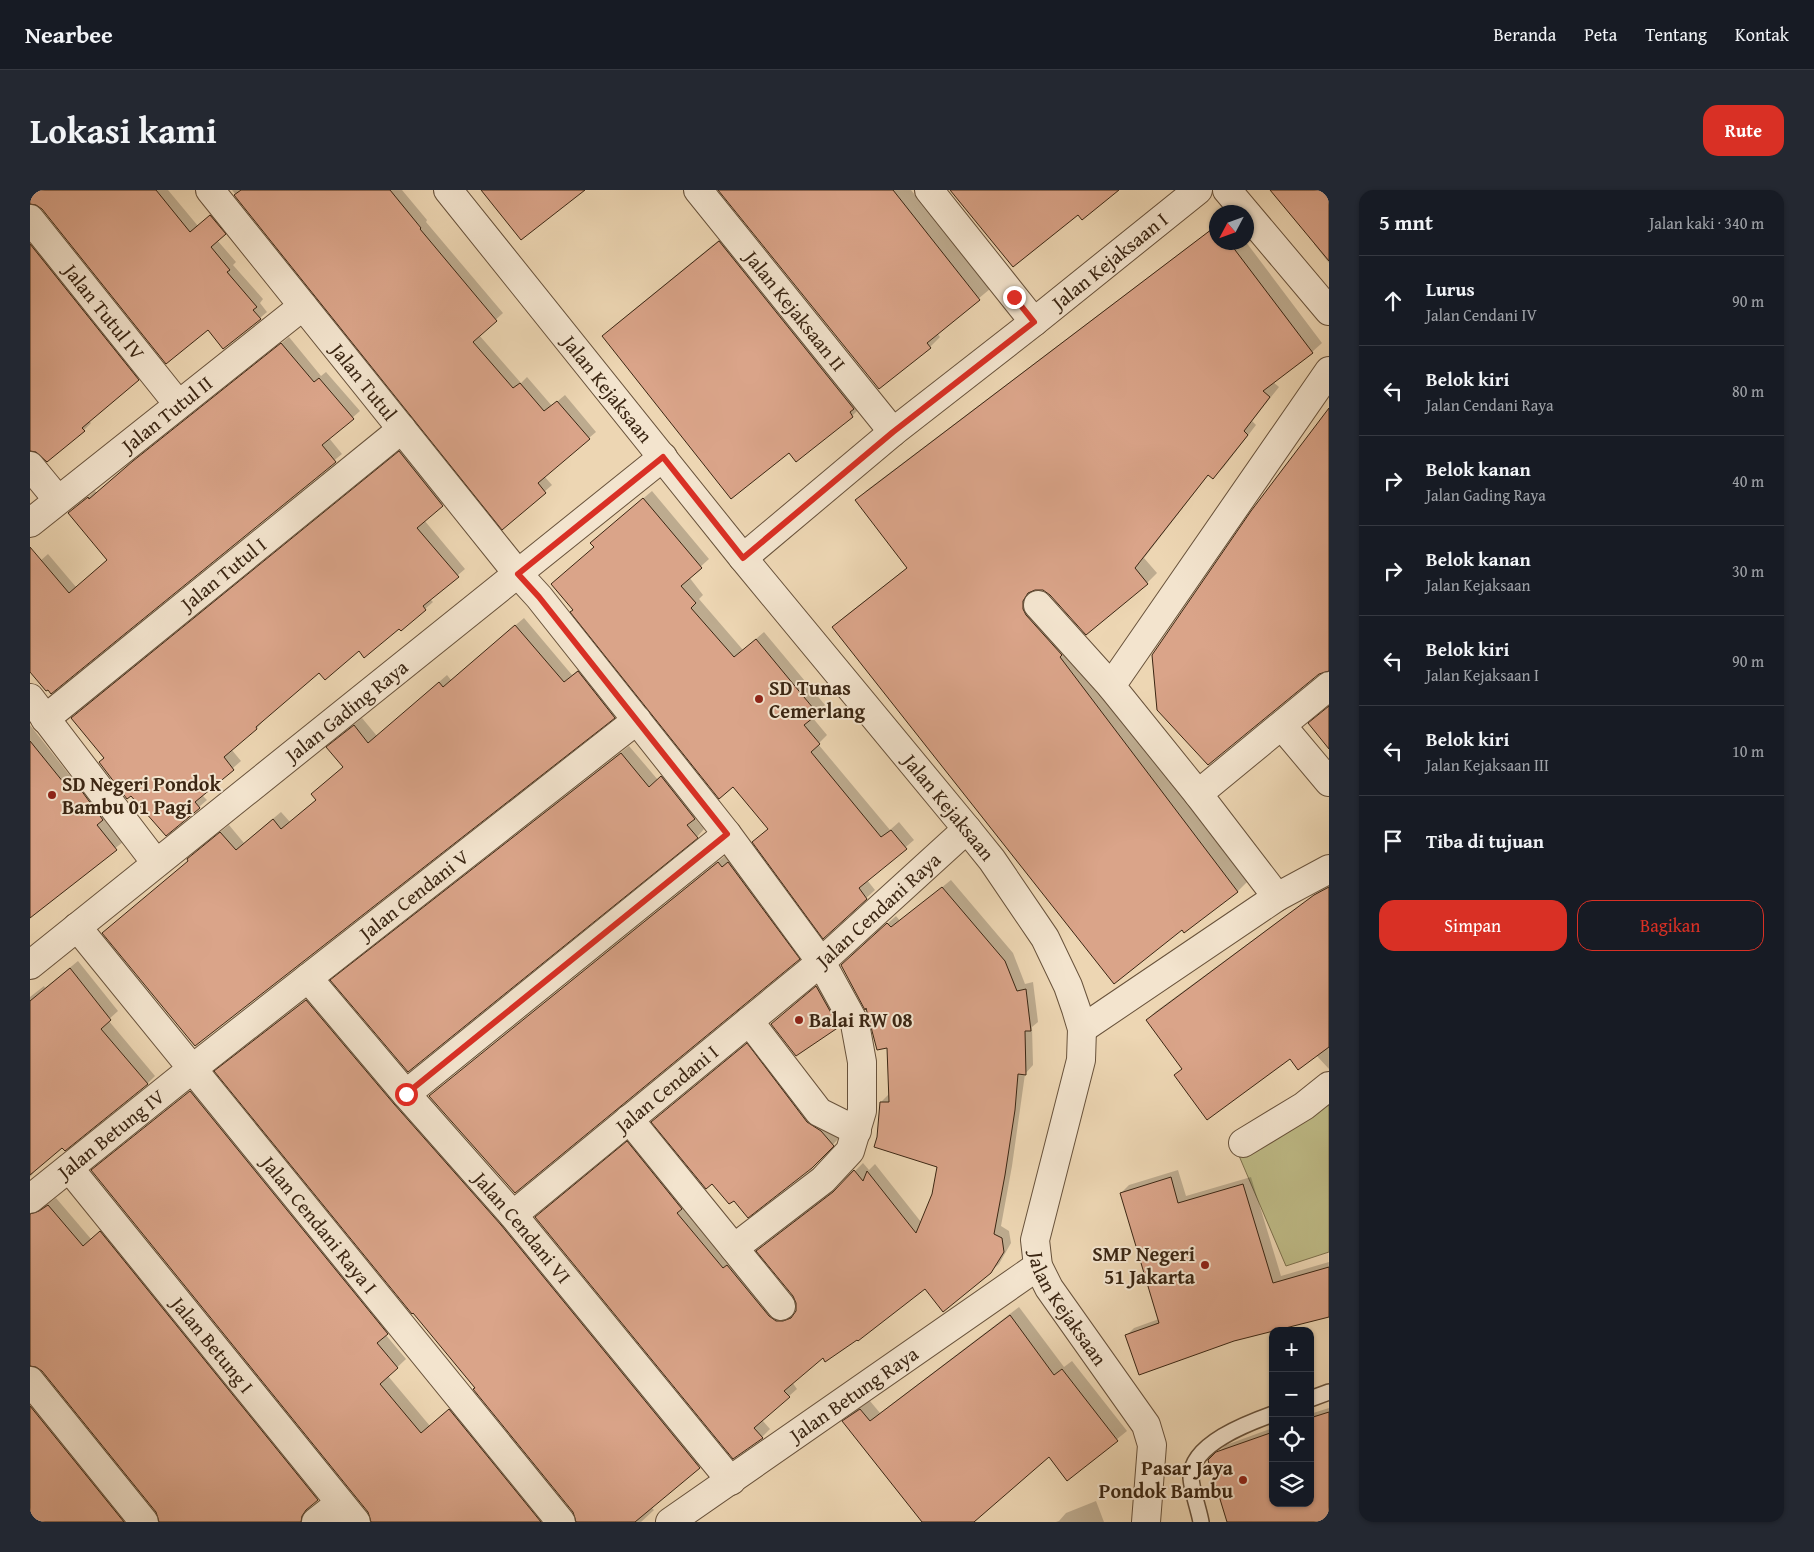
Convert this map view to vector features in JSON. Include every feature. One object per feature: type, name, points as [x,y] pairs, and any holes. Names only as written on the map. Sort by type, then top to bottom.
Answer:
[{"type":"street","name":"Jalan Tutul","points":[[210,190],[518,574]]},
{"type":"street","name":"Jalan Kejaksaan","points":[[448,190],[743,558],[967,829],[1003,877],[1044,938],[1068,986],[1082,1029],[1081,1060],[1035,1240],[1038,1266],[1050,1288],[1146,1425],[1152,1445],[1146,1522]]},
{"type":"street","name":"Jalan Kejaksaan II","points":[[698,190],[893,432]]},
{"type":"street","points":[[929,190],[1034,322]]},
{"type":"street","name":"Jalan Kejaksaan I","points":[[743,558],[893,432],[1198,190]]},
{"type":"street","points":[[1227,190],[1329,311]]},
{"type":"street","name":"Jalan Tutul IV","points":[[30,219],[178,404]]},
{"type":"street","name":"Jalan Tutul II","points":[[30,522],[303,306]]},
{"type":"street","points":[[1111,686],[1329,372]]},
{"type":"street","name":"Jalan Tutul I","points":[[38,708],[402,429]]},
{"type":"street","name":"Jalan Gading Raya","points":[[33,956],[78,926],[663,457]]},
{"type":"street","points":[[30,466],[58,500]]},
{"type":"street","name":"Jalan Cendani Raya","points":[[518,574],[539,597],[727,834],[821,962],[967,829]]},
{"type":"street","points":[[1038,605],[1111,686],[1198,794],[1277,897]]},
{"type":"street","points":[[1198,794],[1329,686]]},
{"type":"street","points":[[38,708],[156,863]]},
{"type":"street","name":"Jalan Cendani V","points":[[192,1069],[637,720]]},
{"type":"street","points":[[1282,726],[1329,782]]},
{"type":"street","points":[[406,1094],[727,834]]},
{"type":"street","points":[[1082,1029],[1277,897],[1329,869]]},
{"type":"street","name":"Jalan Cendani Raya I","points":[[78,926],[561,1522]]},
{"type":"street","points":[[734,1248],[823,1180],[850,1151],[857,1131],[862,1111],[862,1062],[855,1024],[821,962]]},
{"type":"street","name":"Jalan Cendani I","points":[[512,1215],[821,962]]},
{"type":"street","name":"Jalan Cendani VI","points":[[308,978],[512,1215],[731,1481]]},
{"type":"street","points":[[750,1021],[819,1112],[857,1131]]},
{"type":"street","name":"Jalan Betung IV","points":[[30,1199],[192,1069]]},
{"type":"street","points":[[1243,1143],[1304,1106],[1329,1086]]},
{"type":"street","points":[[629,1119],[781,1306]]},
{"type":"street","name":"Jalan Betung I","points":[[69,1168],[348,1512]]},
{"type":"street","name":"Jalan Betung Raya","points":[[670,1522],[1038,1266]]},
{"type":"street","points":[[30,1381],[144,1522]]},
{"type":"street","points":[[316,1522],[348,1512]]},
{"type":"lane","points":[[1314,1398],[1329,1392]]},
{"type":"lane","points":[[1202,1522],[1191,1476],[1196,1460],[1205,1449],[1220,1438],[1251,1422],[1269,1415]]},
{"type":"shaded area","points":[[1329,1105],[1329,1252],[1286,1266],[1234,1144]]},
{"type":"building","points":[[30,190],[156,190],[190,232],[210,215],[226,234],[211,247],[230,270],[227,272],[257,307],[253,310],[261,319],[223,349],[208,330],[166,364],[42,209],[30,204]]},
{"type":"building","points":[[241,190],[390,190],[497,321],[473,342],[513,388],[520,383],[544,411],[557,401],[590,439],[538,483],[546,493],[502,530],[234,195]]},
{"type":"building","points":[[481,190],[585,190],[521,240]]},
{"type":"building","points":[[718,190],[893,190],[980,300],[927,343],[931,348],[879,389]]},
{"type":"building","points":[[950,190],[1119,190],[1082,220],[1078,215],[1013,267]]},
{"type":"building","points":[[1270,190],[1329,190],[1329,261]]},
{"type":"building","points":[[1209,231],[1209,250],[1235,250],[1313,353],[1263,391],[1270,397],[1244,431],[1248,435],[1213,479],[1208,475],[1135,568],[1148,584],[1086,635],[1050,595],[1043,590],[1035,590],[1028,593],[1023,601],[1023,609],[1026,615],[1062,655],[1060,657],[1238,892],[1184,933],[1182,930],[1114,984],[832,627],[907,568],[855,500]]},
{"type":"building","points":[[719,241],[854,409],[850,412],[853,417],[796,462],[789,453],[731,499],[602,336]]},
{"type":"building","points":[[30,244],[139,380],[82,428],[85,431],[47,462],[36,452],[30,451]]},
{"type":"building","points":[[281,343],[314,382],[319,378],[354,419],[322,445],[336,462],[51,694],[48,690],[46,691],[30,672],[30,547],[69,593],[107,560],[68,513],[88,497],[89,499],[133,461]]},
{"type":"building","points":[[1329,408],[1329,671],[1319,674],[1208,765],[1157,710],[1152,655],[1251,511]]},
{"type":"building","points":[[399,451],[443,506],[417,528],[459,577],[423,606],[426,610],[401,631],[399,629],[364,658],[359,651],[325,680],[319,673],[256,727],[257,729],[224,757],[234,770],[195,802],[200,808],[166,836],[131,796],[127,799],[99,762],[104,758],[71,718]]},
{"type":"building","points":[[643,498],[702,568],[681,586],[696,603],[691,608],[734,657],[756,639],[818,714],[804,725],[820,744],[811,752],[881,837],[891,830],[907,849],[859,888],[867,899],[823,939],[752,842],[768,829],[733,787],[719,799],[570,612],[573,610],[551,584],[594,547],[590,543]]},
{"type":"building","points":[[515,625],[564,682],[578,671],[615,718],[195,1046],[102,933],[220,832],[236,850],[273,819],[281,829],[316,800],[311,794],[343,767],[326,747],[354,725],[368,743],[439,682],[443,687]]},
{"type":"building","points":[[1329,706],[1329,749],[1308,723]]},
{"type":"building","name":"SD Negeri Pondok Bambu 01 Pagi","points":[[30,741],[68,788],[75,782],[103,820],[97,825],[117,850],[30,918]]},
{"type":"building","points":[[621,753],[649,787],[661,776],[695,819],[687,825],[698,838],[408,1072],[330,980]]},
{"type":"building","points":[[718,862],[722,867],[728,862],[800,959],[515,1193],[429,1096]]},
{"type":"building","points":[[942,887],[1005,961],[1017,991],[1026,989],[1031,1031],[1025,1031],[1026,1075],[1018,1074],[1015,1110],[994,1234],[1002,1238],[1004,1252],[991,1273],[943,1312],[925,1289],[858,1341],[825,1362],[823,1358],[784,1391],[790,1397],[754,1428],[763,1438],[733,1459],[535,1217],[627,1141],[682,1209],[677,1213],[723,1268],[727,1265],[769,1316],[776,1321],[791,1318],[796,1311],[796,1303],[793,1296],[756,1251],[833,1192],[854,1170],[863,1181],[867,1171],[916,1233],[932,1194],[937,1167],[874,1147],[877,1137],[880,1102],[889,1102],[887,1048],[877,1050],[866,1008],[865,1010],[841,965],[887,923],[891,927]]},
{"type":"building","points":[[1329,887],[1329,1047],[1298,1070],[1290,1059],[1207,1120],[1174,1075],[1182,1069],[1146,1020],[1314,895]]},
{"type":"building","points":[[70,968],[111,1020],[101,1029],[148,1084],[65,1151],[62,1148],[30,1175],[30,1001]]},
{"type":"building","name":"Balai RW 08","points":[[816,986],[839,1027],[796,1056],[771,1024]]},
{"type":"building","points":[[306,1000],[394,1104],[501,1225],[700,1468],[635,1522],[576,1522],[573,1512],[473,1389],[475,1388],[412,1314],[214,1071]]},
{"type":"building","points":[[747,1043],[807,1122],[821,1131],[834,1146],[812,1168],[748,1218],[734,1201],[729,1204],[712,1184],[706,1189],[651,1122]]},
{"type":"building","points":[[190,1091],[388,1334],[377,1343],[398,1368],[380,1384],[421,1433],[449,1409],[541,1522],[371,1522],[368,1512],[91,1170]]},
{"type":"building","points":[[1171,1177],[1178,1203],[1243,1184],[1273,1283],[1329,1267],[1329,1317],[1289,1327],[1269,1327],[1269,1332],[1234,1341],[1139,1375],[1125,1335],[1159,1323],[1120,1193]]},
{"type":"building","points":[[48,1205],[83,1246],[100,1231],[318,1500],[306,1510],[301,1522],[159,1522],[156,1512],[42,1371],[30,1366],[30,1214]]},
{"type":"building","points":[[1010,1315],[1054,1375],[1062,1369],[1118,1441],[1067,1481],[1049,1457],[974,1522],[922,1522],[842,1421],[860,1409],[870,1421]]},
{"type":"building","points":[[30,1406],[124,1522],[30,1522]]},
{"type":"building","name":"Pasar Jaya Pondok Bambu","points":[[1329,1412],[1329,1522],[1227,1522],[1208,1460],[1216,1452],[1269,1433],[1269,1507],[1314,1507],[1314,1417]]},
{"type":"place","name":"SD Tunas Cemerlang","points":[[759,699]]},
{"type":"place","name":"SD Negeri Pondok Bambu 01 Pagi","points":[[52,795]]},
{"type":"place","name":"Balai RW 08","points":[[799,1020]]},
{"type":"place","name":"SMP Negeri 51 Jakarta","points":[[1205,1265]]},
{"type":"place","name":"Pasar Jaya Pondok Bambu","points":[[1243,1480]]},
{"type":"route","points":[[406,1094],[727,834],[539,597],[518,574],[663,457],[743,558],[893,432],[1034,322],[1014,297]]}]
